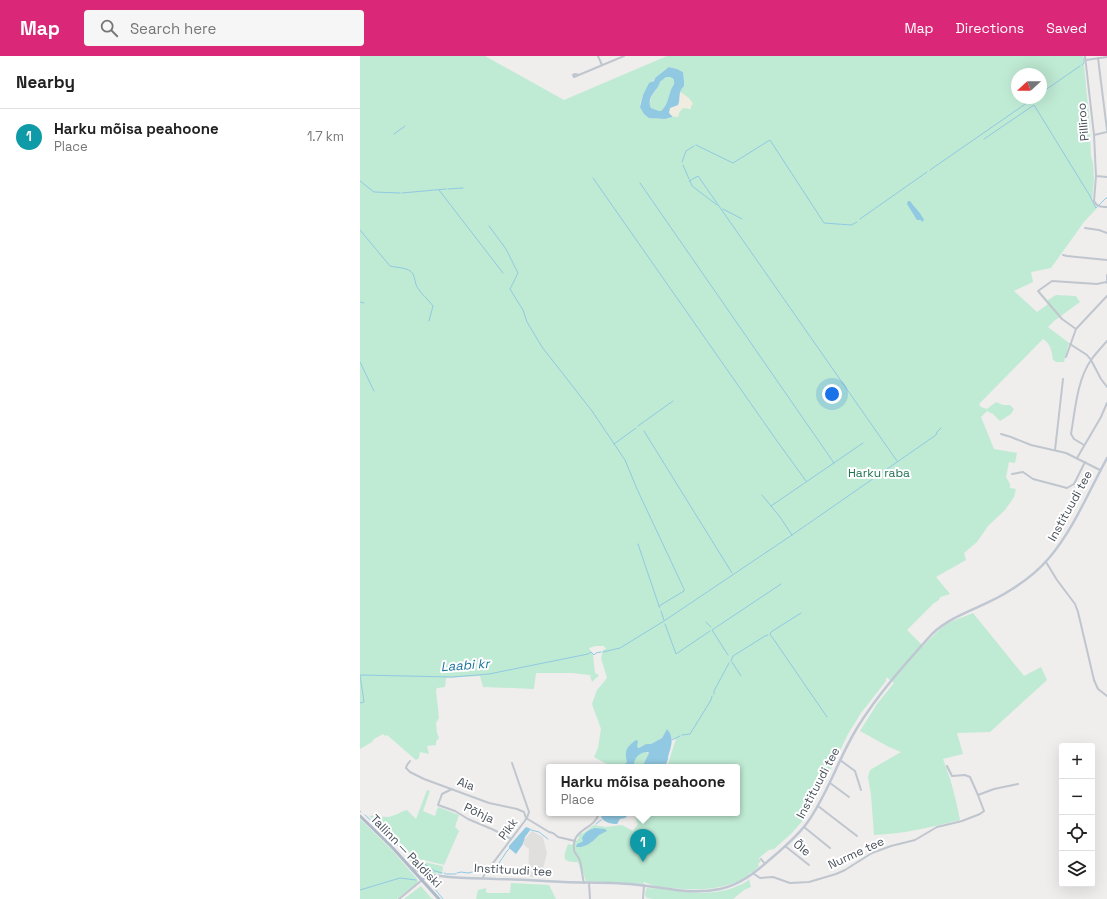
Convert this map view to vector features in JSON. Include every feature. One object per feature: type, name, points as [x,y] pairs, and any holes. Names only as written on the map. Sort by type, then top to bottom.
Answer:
[{"type":"main road","name":"Tallinn — Paldiski","points":[[360,816],[391,846],[439,899]]},
{"type":"street","points":[[598,56],[602,65]]},
{"type":"street","points":[[579,75],[624,56]]},
{"type":"street","name":"Pilliroo","points":[[1085,56],[1094,135],[1096,176],[1094,200],[1098,206],[1107,207]]},
{"type":"street","points":[[1086,60],[1107,57]]},
{"type":"street","points":[[1094,135],[1107,131],[1098,58]]},
{"type":"street","points":[[1096,176],[1107,177]]},
{"type":"street","points":[[1085,228],[1107,232]]},
{"type":"street","points":[[1063,255],[1107,260]]},
{"type":"street","points":[[1076,329],[1062,319],[1038,291],[1052,281],[1097,284],[1107,282],[1107,275]]},
{"type":"street","points":[[1066,357],[1076,329],[1107,296]]},
{"type":"street","points":[[1084,445],[1074,439],[1071,434],[1082,375],[1091,360],[1107,341]]},
{"type":"street","points":[[1070,344],[1087,355],[1107,387]]},
{"type":"street","points":[[1055,450],[1063,379]]},
{"type":"street","points":[[1077,458],[1101,417],[1107,402]]},
{"type":"street","points":[[1001,434],[1031,445],[1066,453],[1100,470]]},
{"type":"street","name":"Instituudi tee","points":[[410,867],[429,874],[445,876],[644,885],[689,891],[710,891],[733,886],[754,874],[804,827],[818,806],[840,760],[871,707],[923,644],[939,628],[1006,593],[1021,583],[1046,562],[1061,543],[1070,528],[1107,458]]},
{"type":"street","points":[[1012,474],[1023,472],[1033,479],[1064,487],[1071,487],[1085,462]]},
{"type":"street","points":[[1046,562],[1056,580],[1076,608],[1094,680],[1098,689],[1107,696]]},
{"type":"street","points":[[840,760],[855,770],[862,790]]},
{"type":"street","name":"Aia","points":[[410,761],[406,768],[410,772],[424,779],[491,803],[517,809],[525,813],[526,818],[558,837],[575,841]]},
{"type":"street","name":"Pikk","points":[[484,878],[484,875],[529,812],[512,762]]},
{"type":"street","points":[[947,766],[952,776],[968,775],[978,795],[994,789],[1018,784]]},
{"type":"street","points":[[830,783],[849,797]]},
{"type":"street","name":"Põhja","points":[[452,789],[442,794],[438,805],[511,839]]},
{"type":"street","name":"Nurme tee","points":[[754,874],[760,878],[769,876],[790,883],[809,882],[836,874],[872,853],[891,846],[915,840],[938,827],[958,823],[980,814],[984,811],[978,795]]},
{"type":"street","points":[[818,806],[857,836]]},
{"type":"street","points":[[584,883],[580,862],[574,851],[575,841],[578,834],[594,822],[597,816]]},
{"type":"street","points":[[804,827],[830,848]]},
{"type":"street","name":"Õle","points":[[785,846],[809,865]]},
{"type":"street","points":[[761,859],[765,864]]},
{"type":"street","points":[[399,899],[429,874]]},
{"type":"street","points":[[589,883],[590,899]]},
{"type":"street","points":[[643,899],[644,885]]},
{"type":"shaded area","points":[[532,831],[543,837],[547,853],[541,877],[528,877],[529,849],[524,845],[524,840]]},
{"type":"green space","name":"Harku raba","points":[[360,56],[485,56],[564,100],[667,56],[1083,56],[1094,179],[1092,201],[1097,208],[1084,222],[1051,268],[1031,272],[1033,282],[1014,291],[1037,312],[1047,305],[1048,300],[1056,295],[1076,296],[1080,302],[1048,327],[1069,343],[1064,362],[1056,362],[1053,360],[1052,351],[1043,339],[979,404],[981,407],[987,409],[996,402],[1003,405],[1010,405],[1014,409],[1011,414],[1000,421],[993,414],[987,411],[981,417],[994,449],[1017,453],[1015,463],[1009,462],[1006,477],[1010,484],[1010,488],[1016,489],[1014,497],[1005,510],[988,526],[977,542],[964,553],[966,560],[936,577],[950,594],[940,597],[939,600],[934,603],[907,630],[923,646],[947,624],[973,613],[1024,676],[1041,667],[1047,680],[990,732],[957,733],[963,754],[943,759],[953,789],[960,820],[907,832],[874,835],[868,777],[870,770],[901,752],[860,731],[877,704],[894,683],[886,677],[886,681],[861,713],[848,734],[831,769],[828,770],[815,801],[805,818],[792,833],[774,849],[769,850],[759,858],[761,861],[758,864],[759,866],[753,872],[732,884],[715,888],[680,889],[667,888],[644,882],[643,884],[586,881],[578,862],[566,860],[564,856],[568,844],[572,845],[579,838],[579,835],[594,825],[606,827],[622,825],[633,831],[638,824],[635,818],[637,816],[740,816],[740,764],[668,764],[676,739],[672,739],[667,729],[662,738],[651,744],[646,744],[639,748],[637,747],[626,764],[607,764],[594,757],[598,748],[601,729],[592,704],[597,690],[607,678],[601,658],[603,650],[606,649],[604,646],[589,648],[593,655],[595,673],[599,675],[592,682],[590,675],[572,673],[536,673],[534,689],[483,687],[480,676],[446,678],[445,687],[437,688],[436,690],[439,718],[436,723],[439,738],[436,741],[436,745],[427,746],[429,754],[420,752],[419,758],[416,760],[387,735],[385,736],[383,734],[374,739],[372,742],[360,749]],"holes":[[[670,67],[683,72],[684,86],[680,92],[690,99],[681,110],[678,117],[672,116],[668,118],[656,119],[643,112],[640,105],[643,95],[655,78]]]},
{"type":"green space","points":[[670,76],[675,80],[669,100],[664,109],[659,111],[651,108],[650,100],[660,82],[666,77]]},
{"type":"green space","points":[[643,753],[649,753],[644,764],[635,764],[636,757]]},
{"type":"green space","points":[[427,790],[430,791],[423,811],[435,816],[438,807],[459,815],[455,827],[459,831],[444,865],[414,859],[405,847],[369,816],[388,817],[407,810],[416,819]]},
{"type":"green space","points":[[360,819],[391,849],[417,879],[418,882],[415,885],[397,899],[360,899]]},
{"type":"green space","points":[[409,860],[442,866],[442,874],[426,872],[421,864],[418,862],[411,862]]},
{"type":"green space","points":[[749,879],[751,887],[744,890],[733,899],[653,899],[647,898],[645,895],[647,888],[700,893],[722,891],[742,884]]},
{"type":"green space","points":[[511,883],[549,885],[556,899],[476,899],[478,890],[486,888],[486,892],[488,893],[510,893]]},
{"type":"green space","points":[[421,886],[431,898],[434,899],[404,899]]},
{"type":"sand","points":[[680,92],[690,99],[693,104],[691,109],[683,108],[679,112],[678,117],[672,116],[669,113],[670,108],[679,102],[678,97]]},
{"type":"water","points":[[669,67],[683,72],[684,86],[680,94],[678,105],[670,108],[669,113],[672,117],[665,119],[649,118],[644,114],[640,107],[643,95],[649,83],[654,81],[655,78]],"holes":[[[666,77],[671,77],[674,79],[674,83],[665,106],[661,111],[651,108],[651,97],[660,82]]]},
{"type":"water","points":[[908,201],[910,201],[921,215],[924,220],[922,222],[921,220],[917,220],[907,204]]},
{"type":"water","points":[[667,729],[671,736],[672,742],[666,764],[644,764],[649,753],[648,752],[637,756],[635,764],[625,764],[627,762],[627,749],[633,742],[636,740],[638,741],[637,747],[639,748],[662,738]]},
{"type":"water","points":[[627,816],[620,819],[617,824],[606,822],[601,817]]},
{"type":"water","points":[[526,827],[531,829],[516,854],[509,848],[509,846]]},
{"type":"water","points":[[595,828],[605,829],[607,831],[599,835],[587,845],[576,847],[577,844],[583,841],[582,838],[589,830]]},
{"type":"waterway","points":[[1082,65],[1084,63],[1084,58]]},
{"type":"waterway","points":[[1047,89],[1080,66]]},
{"type":"waterway","points":[[930,170],[1025,104]]},
{"type":"waterway","points":[[984,139],[1034,105],[1096,208],[1107,198]]},
{"type":"waterway","points":[[394,134],[405,126]]},
{"type":"waterway","points":[[696,145],[733,163],[770,140],[824,223],[851,225],[857,222]]},
{"type":"waterway","points":[[682,162],[686,151],[694,146]]},
{"type":"waterway","points":[[683,165],[689,179]]},
{"type":"waterway","points":[[860,219],[927,172]]},
{"type":"waterway","points":[[689,181],[698,176],[897,461]]},
{"type":"waterway","points":[[593,178],[806,481]]},
{"type":"waterway","points":[[360,181],[374,192],[400,193]]},
{"type":"waterway","points":[[690,181],[692,186],[717,205]]},
{"type":"waterway","points":[[640,183],[834,463]]},
{"type":"waterway","points":[[448,189],[463,188]]},
{"type":"waterway","points":[[402,193],[446,189]]},
{"type":"waterway","points":[[439,190],[503,273]]},
{"type":"waterway","points":[[723,209],[742,219]]},
{"type":"waterway","points":[[489,226],[506,249],[518,273],[510,289],[523,310],[527,322],[542,347],[592,411],[625,460],[684,589],[684,591],[659,606],[660,608]]},
{"type":"waterway","points":[[360,230],[390,266],[409,270],[413,274],[420,292],[433,306],[429,321]]},
{"type":"waterway","points":[[360,302],[364,303]]},
{"type":"waterway","points":[[360,362],[374,391]]},
{"type":"waterway","points":[[638,426],[673,401]]},
{"type":"waterway","points":[[614,444],[636,428]]},
{"type":"waterway","points":[[603,652],[620,648],[664,621],[792,535],[936,435],[941,428]]},
{"type":"waterway","points":[[644,431],[732,573]]},
{"type":"waterway","points":[[771,506],[863,443]]},
{"type":"waterway","points":[[762,495],[792,535]]},
{"type":"waterway","points":[[638,544],[659,606]]},
{"type":"waterway","points":[[728,655],[712,630],[781,584]]},
{"type":"waterway","points":[[661,611],[664,620]]},
{"type":"waterway","points":[[801,613],[770,634],[827,717]]},
{"type":"waterway","points":[[706,622],[711,627]]},
{"type":"waterway","points":[[665,624],[676,654],[710,631]]},
{"type":"waterway","points":[[731,661],[733,656],[768,635]]},
{"type":"waterway","name":"Laabi kr","points":[[360,703],[364,702],[360,675],[452,677],[489,674],[588,654],[591,652],[594,655],[601,652]]},
{"type":"waterway","points":[[732,662],[741,676]]},
{"type":"waterway","points":[[714,694],[714,691],[729,663]]},
{"type":"waterway","points":[[682,735],[690,734],[712,696]]},
{"type":"waterway","points":[[672,740],[680,736]]},
{"type":"waterway","points":[[365,815],[407,854]]},
{"type":"waterway","points":[[596,824],[601,820]]},
{"type":"waterway","points":[[531,830],[539,832],[548,839]]},
{"type":"waterway","points":[[494,869],[510,848]]},
{"type":"waterway","points":[[423,863],[435,871],[442,873]]},
{"type":"waterway","points":[[457,873],[468,873],[488,869],[489,866]]},
{"type":"waterway","points":[[444,873],[456,874]]},
{"type":"waterway","points":[[429,882],[429,879],[438,879],[440,877]]},
{"type":"waterway","points":[[360,890],[400,878],[416,880]]},
{"type":"waterway","points":[[430,883],[443,899]]},
{"type":"place","name":"Harku mõisa peahoone","points":[[643,862]]}]
